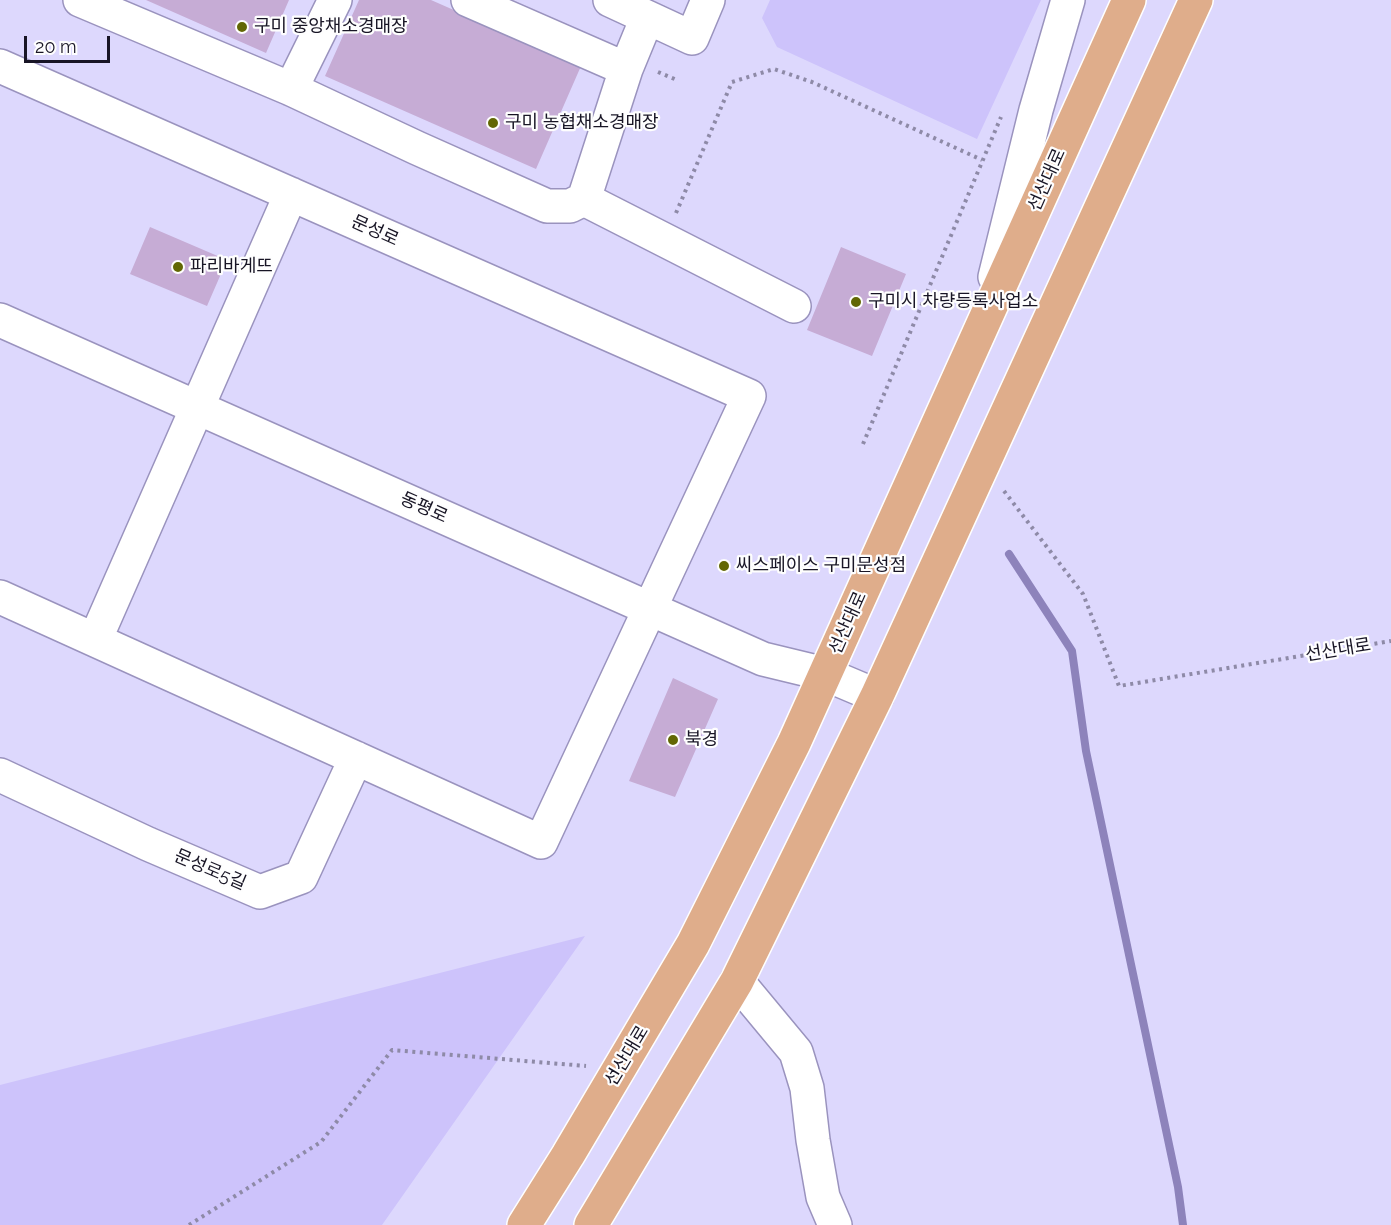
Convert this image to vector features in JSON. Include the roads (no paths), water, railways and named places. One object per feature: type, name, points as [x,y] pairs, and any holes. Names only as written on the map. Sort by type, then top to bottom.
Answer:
[{"type":"main road","name":"선산대로","points":[[524,1225],[693,944],[794,743],[1129,0]]},
{"type":"main road","points":[[591,1225],[737,981],[877,696],[982,462],[1196,0]]},
{"type":"street","points":[[80,0],[291,89],[547,206],[570,206],[584,199],[626,69],[647,18]]},
{"type":"street","points":[[291,89],[335,0]]},
{"type":"street","points":[[468,0],[626,69]]},
{"type":"street","points":[[610,0],[692,38],[708,0]]},
{"type":"street","points":[[984,322],[1036,110],[1068,0]]},
{"type":"street","name":"문성로","points":[[0,66],[749,396],[650,608]]},
{"type":"street","points":[[95,640],[291,194]]},
{"type":"street","points":[[584,199],[794,306]]},
{"type":"street","name":"동평로","points":[[0,320],[763,659],[825,674],[877,696]]},
{"type":"street","points":[[0,597],[541,842],[650,608]]},
{"type":"street","name":"문성로5길","points":[[0,775],[148,844],[260,892],[301,877],[356,758]]},
{"type":"street","points":[[737,981],[796,1052],[807,1088],[813,1140],[824,1197],[836,1225]]},
{"type":"waterway","points":[[1009,554],[1072,651],[1086,751],[1178,1187],[1183,1225]]},
{"type":"place","name":"구미 중앙채소경매장","points":[[242,27]]},
{"type":"place","name":"구미 농협채소경매장","points":[[493,123]]},
{"type":"place","name":"파리바게뜨","points":[[178,267]]},
{"type":"place","name":"구미시 차량등록사업소","points":[[856,302]]},
{"type":"place","name":"씨스페이스 구미문성점","points":[[724,566]]},
{"type":"place","name":"북경","points":[[673,740]]}]
